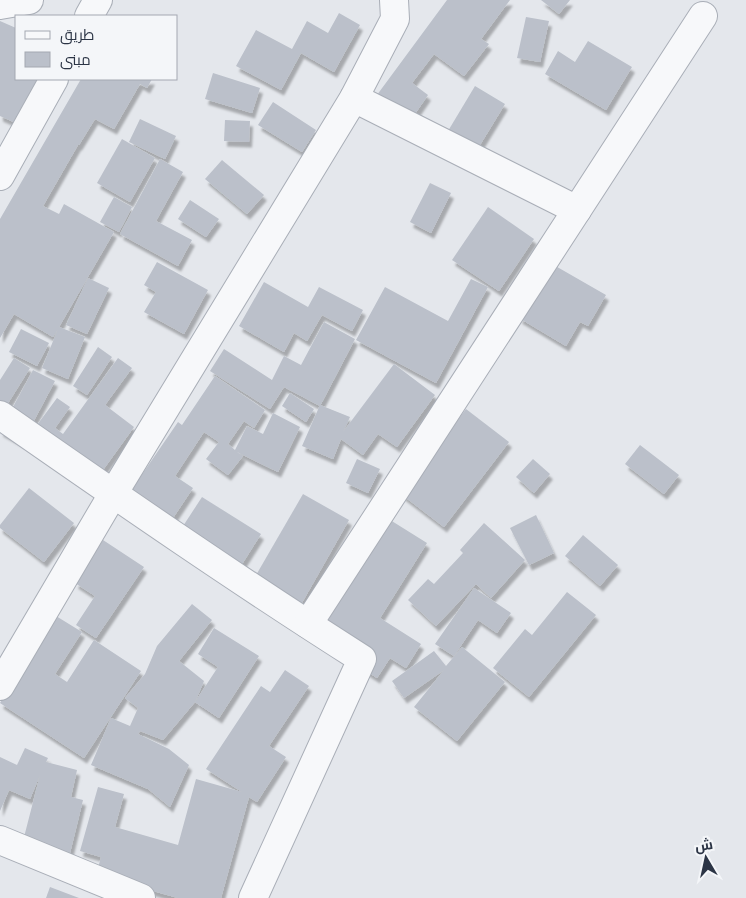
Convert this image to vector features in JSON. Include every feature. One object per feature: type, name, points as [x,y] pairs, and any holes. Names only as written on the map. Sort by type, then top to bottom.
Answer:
[{"type":"street","points":[[0,5],[29,0]]},
{"type":"street","points":[[90,15],[98,0]]},
{"type":"street","points":[[0,686],[113,494],[354,98],[395,19],[394,0]]},
{"type":"street","points":[[308,624],[703,16]]},
{"type":"street","points":[[0,176],[53,80]]},
{"type":"street","points":[[354,98],[577,210]]},
{"type":"street","points":[[0,415],[113,494],[362,659],[253,898]]},
{"type":"street","points":[[0,840],[141,898]]},
{"type":"building","points":[[447,0],[510,0],[481,39],[489,44],[464,76],[434,54],[412,83],[428,95],[408,124],[374,99]]},
{"type":"building","points":[[541,0],[570,0],[559,14]]},
{"type":"building","points":[[339,13],[360,25],[334,72],[301,53],[281,90],[236,66],[256,30],[292,49],[307,21],[328,33]]},
{"type":"building","points":[[526,17],[549,21],[540,62],[517,58]]},
{"type":"building","points":[[0,21],[15,28],[15,80],[45,80],[25,127],[0,116]]},
{"type":"building","points":[[588,41],[632,67],[606,110],[545,74],[558,51],[575,62]]},
{"type":"building","points":[[213,73],[260,88],[252,113],[205,99]]},
{"type":"building","points":[[80,80],[151,80],[147,88],[140,84],[114,129],[95,119],[43,206],[59,214],[64,204],[114,232],[59,327],[85,337],[68,379],[42,368],[58,329],[53,337],[14,314],[0,338],[0,219]]},
{"type":"building","points":[[475,86],[505,104],[469,163],[439,146]]},
{"type":"building","points":[[273,102],[316,130],[302,152],[258,125]]},
{"type":"building","points":[[140,119],[176,136],[165,159],[129,142]]},
{"type":"building","points":[[225,120],[250,121],[249,142],[224,141]]},
{"type":"building","points":[[122,139],[155,158],[130,202],[97,183]]},
{"type":"building","points":[[160,159],[183,172],[156,221],[192,240],[178,266],[120,234]]},
{"type":"building","points":[[222,160],[264,195],[247,214],[205,179]]},
{"type":"building","points":[[430,183],[451,193],[431,233],[410,222]]},
{"type":"building","points":[[114,197],[132,207],[119,232],[100,222]]},
{"type":"building","points":[[190,200],[219,219],[206,237],[178,219]]},
{"type":"building","points":[[488,207],[534,239],[499,291],[452,260]]},
{"type":"building","points":[[157,262],[208,290],[184,334],[144,312],[156,292],[144,285]]},
{"type":"building","points":[[552,264],[606,295],[588,326],[580,322],[566,346],[519,318]]},
{"type":"building","points":[[88,278],[109,288],[87,334],[66,325]]},
{"type":"building","points":[[471,279],[488,287],[436,383],[356,340],[385,287],[448,321]]},
{"type":"building","points":[[264,282],[308,307],[319,287],[363,310],[352,331],[322,315],[307,341],[294,333],[284,352],[239,326]]},
{"type":"building","points":[[324,322],[355,339],[320,406],[284,387],[270,409],[210,371],[224,349],[272,380],[284,356],[301,365]]},
{"type":"building","points":[[21,329],[49,343],[37,366],[9,352]]},
{"type":"building","points":[[98,347],[112,357],[87,395],[73,386]]},
{"type":"building","points":[[14,358],[30,368],[0,416],[0,380]]},
{"type":"building","points":[[118,358],[132,368],[105,405],[134,427],[90,488],[37,425],[57,398],[70,407],[55,428],[63,434]]},
{"type":"building","points":[[394,364],[435,395],[397,447],[378,434],[363,455],[341,439],[333,459],[302,446],[320,405],[350,417],[343,432]]},
{"type":"building","points":[[33,370],[55,381],[22,443],[0,431]]},
{"type":"building","points":[[215,376],[265,410],[254,428],[244,421],[228,444],[235,450],[247,426],[263,434],[273,413],[300,427],[278,472],[237,452],[243,456],[228,475],[206,459],[219,442],[204,432],[175,476],[193,488],[163,533],[121,505],[178,422],[182,425]]},
{"type":"building","points":[[290,393],[314,409],[306,422],[282,406]]},
{"type":"building","points":[[466,409],[509,442],[444,527],[401,494]]},
{"type":"building","points":[[640,445],[679,475],[664,494],[625,464]]},
{"type":"building","points":[[357,459],[380,469],[368,493],[346,483]]},
{"type":"building","points":[[533,459],[550,474],[534,493],[516,477]]},
{"type":"building","points":[[29,488],[74,523],[44,562],[0,528],[0,525]]},
{"type":"building","points":[[303,494],[349,520],[295,615],[248,589]]},
{"type":"building","points":[[202,497],[261,534],[232,580],[172,543]]},
{"type":"building","points":[[536,515],[554,553],[529,565],[510,528]]},
{"type":"building","points":[[387,518],[427,543],[380,618],[421,644],[406,668],[390,658],[377,678],[313,637]]},
{"type":"building","points":[[484,523],[525,560],[491,598],[476,584],[436,626],[408,600],[428,579],[434,584],[463,553],[460,550]]},
{"type":"building","points":[[583,535],[618,565],[600,586],[565,556]]},
{"type":"building","points":[[103,540],[144,567],[96,638],[76,625],[95,596],[75,583]]},
{"type":"building","points":[[474,588],[511,613],[497,633],[478,620],[454,656],[435,644]]},
{"type":"building","points":[[567,592],[596,615],[529,697],[493,668],[525,629],[532,635]]},
{"type":"building","points":[[192,604],[212,620],[179,661],[204,681],[195,702],[163,740],[140,731],[138,734],[169,749],[189,765],[170,807],[148,789],[91,765],[111,718],[130,726],[138,708],[125,698],[145,674],[157,646]]},
{"type":"building","points":[[56,616],[82,632],[55,674],[67,682],[94,640],[141,671],[84,758],[0,703]]},
{"type":"building","points":[[214,628],[259,656],[219,718],[195,702],[218,667],[198,654]]},
{"type":"building","points":[[462,647],[505,682],[457,741],[414,707],[444,670],[404,698],[392,681],[434,651],[446,666]]},
{"type":"building","points":[[285,670],[309,686],[269,746],[286,757],[257,802],[249,797],[221,898],[178,898],[96,875],[101,857],[80,851],[98,787],[124,794],[115,827],[178,845],[196,779],[242,792],[206,769],[261,686],[270,692]]},
{"type":"building","points":[[25,748],[48,758],[46,762],[77,770],[71,797],[83,800],[70,853],[23,841],[40,775],[30,799],[9,790],[0,811],[0,757],[17,765]]},
{"type":"building","points":[[50,887],[79,898],[46,898]]}]
